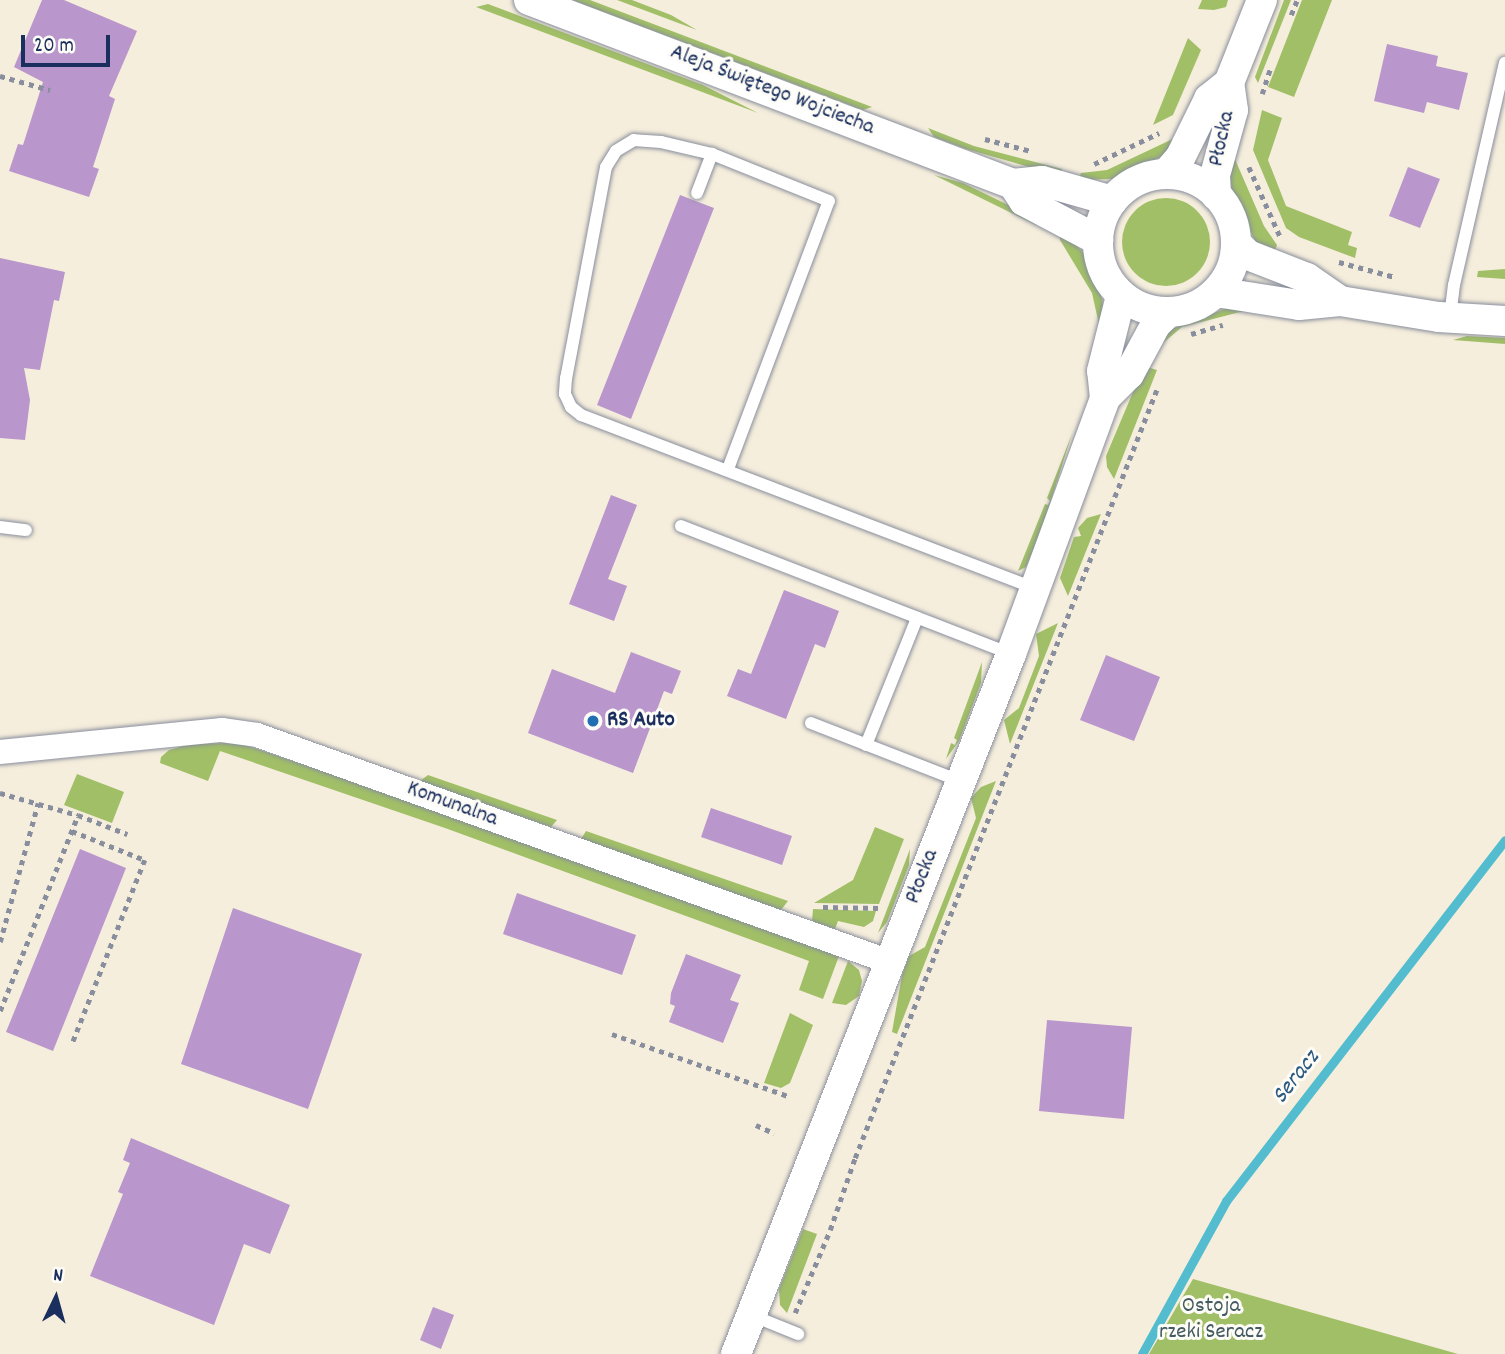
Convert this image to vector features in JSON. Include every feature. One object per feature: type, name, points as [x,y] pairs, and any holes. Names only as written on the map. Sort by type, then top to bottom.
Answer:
[{"type":"street","name":"Aleja Świętego Wojciecha","points":[[529,0],[1013,184],[1042,181],[1112,201]]},
{"type":"street","name":"Płocka","points":[[1166,174],[1180,158],[1209,99],[1229,83],[1262,0]]},
{"type":"street","name":"Płocka","points":[[1216,195],[1215,175],[1233,110],[1229,83]]},
{"type":"street","points":[[1166,174],[1184,176],[1216,195],[1227,208],[1236,243],[1227,278],[1216,292],[1185,310],[1176,324],[1121,296],[1103,271],[1098,240],[1102,220],[1112,201],[1136,182],[1166,174]]},
{"type":"street","name":"Aleja Świętego Wojciecha","points":[[1013,184],[1024,201],[1098,240]]},
{"type":"street","points":[[1236,243],[1248,255],[1307,278],[1340,301]]},
{"type":"street","points":[[1216,292],[1298,305],[1340,301],[1451,317],[1505,321]]},
{"type":"street","name":"Płocka","points":[[1105,398],[1102,371],[1121,296]]},
{"type":"street","name":"Płocka","points":[[736,1354],[1011,654],[1105,398],[1129,374],[1156,324],[1176,324]]},
{"type":"street","name":"Komunalna","points":[[0,752],[222,730],[257,734],[890,962]]},
{"type":"lane","points":[[1451,317],[1454,285],[1505,63]]},
{"type":"lane","points":[[728,469],[829,201],[712,155],[661,142],[634,140],[616,151],[606,167],[565,394],[571,407],[581,415],[1036,589]]},
{"type":"lane","points":[[697,193],[712,155]]},
{"type":"lane","points":[[681,526],[1011,654]]},
{"type":"lane","points":[[0,527],[26,530]]},
{"type":"lane","points":[[866,746],[917,618]]},
{"type":"lane","points":[[811,723],[960,781]]},
{"type":"lane","points":[[751,1315],[793,1332]]},
{"type":"path","points":[[1288,23],[1297,0]]},
{"type":"path","points":[[1262,96],[1274,58]]},
{"type":"path","points":[[0,76],[50,90]]},
{"type":"path","points":[[1085,164],[1098,163],[1168,129]]},
{"type":"path","points":[[980,138],[1041,153]]},
{"type":"path","points":[[1247,162],[1275,229],[1287,242]]},
{"type":"path","points":[[1327,257],[1401,278]]},
{"type":"path","points":[[1176,324],[1227,324]]},
{"type":"path","points":[[793,1332],[1162,377]]},
{"type":"path","points":[[0,793],[78,815],[127,834]]},
{"type":"path","points":[[0,942],[38,803]]},
{"type":"path","points":[[0,1011],[78,815]]},
{"type":"path","points":[[72,831],[145,860],[73,1042]]},
{"type":"path","points":[[612,1034],[788,1096]]},
{"type":"path","points":[[756,1125],[774,1133]]},
{"type":"green space","points":[[572,0],[590,0],[872,107],[863,110]]},
{"type":"green space","points":[[617,0],[632,0],[671,15],[697,30]]},
{"type":"green space","points":[[1202,0],[1228,0],[1226,7],[1214,10],[1198,9]]},
{"type":"green space","points":[[1284,0],[1291,0],[1258,83],[1255,77]]},
{"type":"green space","points":[[1302,0],[1332,0],[1294,97],[1268,87]]},
{"type":"green space","points":[[488,4],[703,85],[758,113],[476,7]]},
{"type":"green space","points":[[1188,38],[1201,50],[1173,115],[1153,125]]},
{"type":"green space","points":[[1262,110],[1282,118],[1268,160],[1286,206],[1352,232],[1348,245],[1357,248],[1355,258],[1299,237],[1286,228],[1253,150]]},
{"type":"green space","points":[[928,128],[974,146],[1062,169],[1061,176],[966,149],[934,137]]},
{"type":"green space","points":[[1179,136],[1162,156],[1147,164],[1112,179],[1078,180],[1081,173],[1107,170]]},
{"type":"green space","points":[[1234,157],[1264,226],[1277,245],[1273,255],[1255,241],[1232,191],[1229,171]]},
{"type":"green space","points":[[934,175],[963,183],[1043,222],[1036,225]]},
{"type":"green space","points":[[1166,198],[1183,201],[1197,211],[1207,225],[1210,242],[1207,259],[1197,273],[1183,283],[1166,286],[1149,283],[1135,273],[1125,259],[1122,242],[1125,225],[1135,211],[1149,201]]},
{"type":"green space","points":[[1059,229],[1083,252],[1101,294],[1104,309],[1100,329],[1092,293],[1060,240]]},
{"type":"green space","points":[[1505,269],[1505,279],[1477,277],[1478,271]]},
{"type":"green space","points":[[1227,308],[1253,312],[1240,312],[1182,327],[1157,348],[1169,330]]},
{"type":"green space","points":[[1467,336],[1505,338],[1505,344],[1453,340]]},
{"type":"green space","points":[[1144,366],[1157,370],[1114,479],[1107,467],[1106,456]]},
{"type":"green space","points":[[1072,434],[1040,535],[1026,567],[1018,571],[1045,504],[1048,505],[1050,501],[1047,498]]},
{"type":"green space","points":[[1101,514],[1068,596],[1060,578],[1074,537],[1081,536],[1078,528],[1087,518]]},
{"type":"green space","points":[[1058,623],[1010,744],[1004,720],[1019,708],[1039,656],[1036,634]]},
{"type":"green space","points":[[982,662],[981,683],[959,741],[946,759],[951,743],[955,745],[957,740],[954,738]]},
{"type":"green space","points":[[190,744],[245,745],[343,778],[839,956],[823,999],[799,990],[809,961],[445,828],[220,751],[208,781],[160,763],[161,757],[169,750]]},
{"type":"green space","points":[[77,774],[124,792],[112,823],[64,805]]},
{"type":"green space","points":[[428,775],[557,820],[551,827],[420,781]]},
{"type":"green space","points":[[996,781],[897,1034],[892,1032],[902,975],[909,956],[925,947],[976,818],[971,798],[981,787]]},
{"type":"green space","points":[[875,827],[904,839],[879,904],[814,903],[853,880]]},
{"type":"green space","points":[[586,831],[788,901],[781,910],[581,839]]},
{"type":"green space","points":[[910,849],[909,865],[887,922],[878,933]]},
{"type":"green space","points":[[813,909],[876,911],[873,921],[864,927],[838,921],[835,929],[812,921]]},
{"type":"green space","points":[[848,961],[859,970],[862,981],[859,996],[846,1005],[832,1003]]},
{"type":"green space","points":[[790,1013],[813,1025],[790,1083],[781,1088],[764,1083]]},
{"type":"green space","points":[[803,1229],[817,1234],[787,1313],[780,1305],[779,1289]]},
{"type":"green space","name":"Ostoja rzeki Seracz","points":[[1193,1279],[1458,1354],[1149,1354]]},
{"type":"building","points":[[42,0],[64,0],[137,31],[109,96],[115,99],[93,167],[99,169],[89,197],[9,171],[18,144],[23,145],[43,82],[14,67]]},
{"type":"building","points":[[1387,44],[1438,56],[1436,66],[1468,73],[1459,110],[1427,102],[1424,113],[1374,101]]},
{"type":"building","points":[[1408,167],[1440,179],[1420,228],[1389,216]]},
{"type":"building","points":[[680,195],[714,208],[631,419],[597,405]]},
{"type":"building","points":[[0,258],[65,272],[59,301],[54,300],[40,370],[24,368],[30,400],[25,440],[0,438]]},
{"type":"building","points":[[611,495],[637,505],[608,579],[627,586],[614,621],[569,604]]},
{"type":"building","points":[[784,590],[839,611],[825,648],[815,644],[786,719],[727,696],[738,669],[751,674]]},
{"type":"building","name":"RS Auto","points":[[631,652],[681,671],[672,694],[664,691],[633,773],[528,733],[552,669],[615,693]]},
{"type":"building","points":[[1106,655],[1160,677],[1134,741],[1080,720]]},
{"type":"building","points":[[711,808],[792,836],[782,865],[701,837]]},
{"type":"building","points":[[80,849],[126,868],[53,1051],[6,1032]]},
{"type":"building","points":[[517,893],[636,935],[622,975],[503,934]]},
{"type":"building","points":[[233,908],[362,954],[308,1109],[181,1064]]},
{"type":"building","points":[[686,954],[741,975],[730,1000],[739,1003],[723,1043],[669,1022],[675,1006],[670,1004],[671,993]]},
{"type":"building","points":[[1047,1020],[1132,1027],[1124,1119],[1039,1111]]},
{"type":"building","points":[[131,1138],[290,1205],[270,1254],[244,1244],[214,1325],[90,1276],[123,1194],[118,1192],[130,1163],[123,1160]]},
{"type":"building","points":[[433,1307],[454,1315],[441,1349],[420,1340]]},
{"type":"waterway","name":"Seracz","points":[[1142,1354],[1226,1201],[1505,840]]},
{"type":"place","name":"RS Auto","points":[[593,721]]}]
